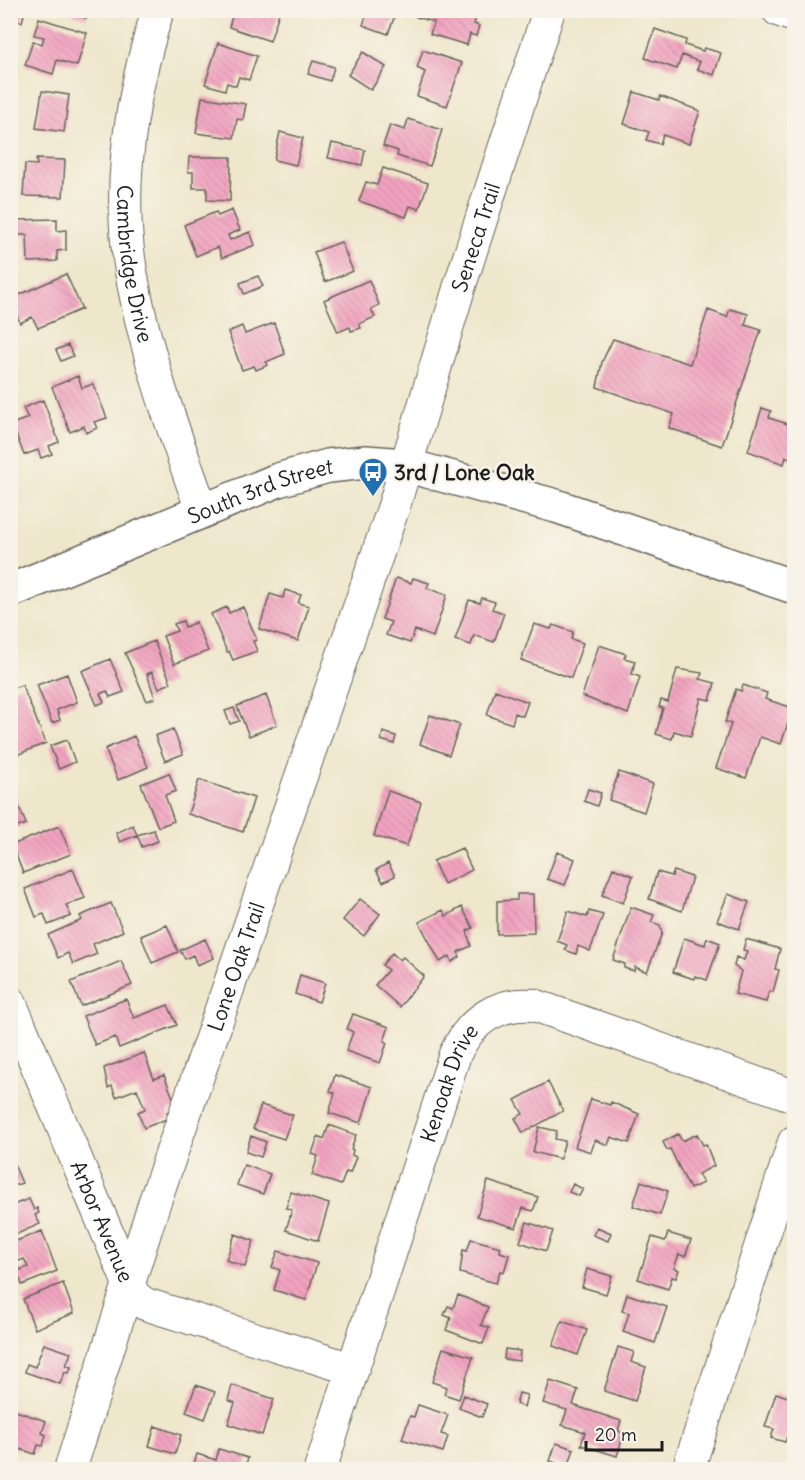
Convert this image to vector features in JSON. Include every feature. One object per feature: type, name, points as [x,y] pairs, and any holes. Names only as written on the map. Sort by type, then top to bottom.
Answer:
[{"type":"street","name":"Cambridge Drive","points":[[158,10],[134,105],[125,187],[130,269],[148,349],[202,511]]},
{"type":"street","name":"Seneca Trail","points":[[405,465],[549,10]]},
{"type":"street","points":[[778,10],[795,16]]},
{"type":"street","name":"South 3rd Street","points":[[10,591],[278,480],[328,466],[366,462],[405,465],[556,506],[795,587]]},
{"type":"street","name":"Lone Oak Trail","points":[[70,1470],[154,1204],[394,506],[405,465]]},
{"type":"street","name":"Arbor Avenue","points":[[10,1002],[134,1296],[145,1304],[352,1370]]},
{"type":"street","name":"Kenoak Drive","points":[[320,1470],[455,1054],[470,1029],[489,1012],[518,1004],[534,1005],[795,1096]]},
{"type":"street","points":[[688,1470],[795,1142]]},
{"type":"building","points":[[14,10],[25,11],[22,22],[12,19]]},
{"type":"building","points":[[63,10],[89,10],[86,18]]},
{"type":"building","points":[[234,10],[280,10],[270,41],[229,27]]},
{"type":"building","points":[[368,10],[397,10],[388,34],[363,25]]},
{"type":"building","points":[[418,10],[478,11],[474,24],[479,26],[476,36],[470,34],[467,45],[430,34],[434,22],[416,17]]},
{"type":"building","points":[[39,18],[87,33],[77,66],[57,60],[53,74],[25,65],[33,41],[42,44],[44,37],[34,35]]},
{"type":"building","points":[[655,29],[686,40],[685,45],[703,51],[704,48],[721,53],[714,75],[697,69],[700,62],[682,55],[677,69],[645,58]]},
{"type":"building","points":[[218,43],[257,56],[249,80],[239,77],[236,86],[227,83],[225,90],[205,84]]},
{"type":"building","points":[[423,50],[462,63],[447,106],[417,96],[425,72],[417,68]]},
{"type":"building","points":[[363,52],[386,67],[371,90],[348,75]]},
{"type":"building","points":[[313,61],[334,67],[330,81],[308,74]]},
{"type":"building","points":[[42,91],[69,95],[64,132],[36,128]]},
{"type":"building","points":[[634,92],[659,100],[660,96],[700,111],[689,144],[663,135],[660,144],[646,140],[649,132],[624,124]]},
{"type":"building","points":[[202,97],[246,104],[243,120],[237,119],[234,138],[196,133]]},
{"type":"building","points":[[408,119],[442,130],[430,166],[397,156],[398,151],[383,146],[390,125],[405,130]]},
{"type":"building","points":[[280,132],[303,138],[296,165],[274,160]]},
{"type":"building","points":[[332,143],[365,150],[362,165],[328,158]]},
{"type":"building","points":[[189,157],[231,157],[230,201],[207,200],[207,188],[193,188],[193,172],[188,172]]},
{"type":"building","points":[[36,159],[65,160],[63,197],[23,196],[25,164],[37,165]]},
{"type":"building","points":[[383,168],[428,183],[419,209],[410,206],[406,217],[359,201],[366,182],[377,185]]},
{"type":"building","points":[[232,210],[240,230],[228,235],[230,240],[250,232],[255,245],[222,258],[218,247],[196,256],[184,225],[216,212],[218,216]]},
{"type":"building","points":[[57,219],[57,231],[66,230],[66,250],[57,251],[57,261],[28,262],[27,235],[17,235],[17,220]]},
{"type":"building","points":[[341,242],[353,271],[325,282],[314,252]]},
{"type":"building","points":[[66,274],[82,309],[38,328],[32,317],[20,323],[10,299]]},
{"type":"building","points":[[258,276],[263,286],[244,294],[240,283]]},
{"type":"building","points":[[369,280],[379,305],[371,309],[375,317],[359,324],[361,328],[351,331],[350,327],[338,332],[324,300]]},
{"type":"building","points":[[730,309],[748,314],[745,325],[761,330],[722,446],[669,428],[674,414],[597,387],[602,362],[613,339],[690,364],[708,310],[727,317]]},
{"type":"building","points":[[274,323],[285,354],[266,362],[268,365],[256,370],[254,366],[242,370],[228,332],[242,326],[245,334]]},
{"type":"building","points":[[68,345],[73,356],[61,361],[56,350]]},
{"type":"building","points":[[78,376],[82,388],[93,384],[107,418],[94,422],[97,428],[86,433],[84,426],[70,432],[52,387]]},
{"type":"building","points":[[43,400],[59,442],[49,446],[52,454],[41,458],[38,450],[24,455],[12,424],[28,418],[23,408]]},
{"type":"building","points":[[762,408],[771,411],[769,418],[794,426],[794,460],[786,457],[784,464],[748,451]]},
{"type":"building","points":[[396,578],[411,583],[413,578],[429,583],[427,588],[447,595],[433,637],[415,630],[410,643],[386,635],[391,622],[382,619]]},
{"type":"building","points":[[285,590],[301,595],[298,603],[309,606],[298,641],[259,629],[270,594],[283,598]]},
{"type":"building","points":[[482,598],[495,602],[492,609],[504,613],[494,642],[474,635],[471,645],[455,640],[469,600],[480,603]]},
{"type":"building","points":[[227,607],[229,613],[243,607],[257,640],[253,641],[257,651],[233,660],[229,651],[227,652],[211,614]]},
{"type":"building","points":[[183,621],[185,627],[196,622],[208,651],[174,664],[163,636],[177,631],[174,624]]},
{"type":"building","points":[[534,624],[551,629],[553,625],[573,632],[571,639],[583,643],[571,678],[521,660]]},
{"type":"building","points":[[154,641],[171,683],[159,688],[152,672],[147,674],[155,698],[147,701],[125,653]]},
{"type":"building","points":[[599,645],[626,654],[624,658],[635,661],[632,674],[640,677],[628,714],[582,696]]},
{"type":"building","points":[[110,659],[124,692],[110,697],[107,691],[100,694],[104,702],[97,705],[82,671]]},
{"type":"building","points":[[677,669],[702,673],[700,679],[715,683],[710,700],[701,698],[691,736],[674,731],[672,739],[656,734],[663,708],[659,707],[661,700],[668,702]]},
{"type":"building","points":[[67,674],[77,702],[57,710],[60,720],[52,723],[37,685]]},
{"type":"building","points":[[22,685],[46,743],[12,757],[10,689]]},
{"type":"building","points":[[743,685],[767,693],[765,699],[793,708],[781,744],[760,737],[746,778],[716,768],[731,724],[725,722],[736,689],[741,691]]},
{"type":"building","points":[[495,690],[528,702],[523,716],[515,713],[512,724],[487,715]]},
{"type":"building","points":[[266,695],[277,725],[249,736],[237,706]]},
{"type":"building","points":[[234,708],[239,721],[230,724],[225,711]]},
{"type":"building","points":[[430,715],[460,725],[449,755],[420,744]]},
{"type":"building","points":[[173,729],[183,754],[165,761],[155,736]]},
{"type":"building","points":[[383,732],[396,736],[394,744],[381,740]]},
{"type":"building","points":[[134,736],[148,767],[118,780],[105,749]]},
{"type":"building","points":[[67,740],[75,762],[59,769],[50,746]]},
{"type":"building","points":[[619,772],[653,784],[644,812],[609,800]]},
{"type":"building","points":[[169,773],[176,791],[165,795],[174,821],[158,827],[141,784]]},
{"type":"building","points":[[199,780],[254,798],[243,832],[188,814]]},
{"type":"building","points":[[10,784],[26,824],[10,830]]},
{"type":"building","points":[[588,789],[601,793],[597,806],[584,801]]},
{"type":"building","points":[[388,791],[421,802],[407,846],[374,836]]},
{"type":"building","points":[[133,825],[137,835],[120,842],[116,833]]},
{"type":"building","points":[[59,826],[71,854],[23,873],[12,845]]},
{"type":"building","points":[[154,830],[158,841],[142,847],[137,835]]},
{"type":"building","points":[[462,848],[472,870],[444,884],[433,861]]},
{"type":"building","points":[[557,852],[575,859],[565,885],[547,879]]},
{"type":"building","points":[[388,863],[395,876],[383,882],[376,870]]},
{"type":"building","points":[[613,868],[633,876],[623,903],[602,895]]},
{"type":"building","points":[[73,869],[85,898],[66,905],[71,916],[48,925],[44,914],[36,917],[25,889]]},
{"type":"building","points":[[674,871],[692,877],[682,911],[649,899],[657,872],[672,876]]},
{"type":"building","points":[[517,894],[533,894],[534,933],[497,934],[497,901],[517,900]]},
{"type":"building","points":[[728,894],[749,902],[739,929],[717,921]]},
{"type":"building","points":[[360,899],[380,914],[364,936],[343,920]]},
{"type":"building","points":[[111,903],[123,931],[93,944],[97,954],[73,964],[68,953],[58,958],[48,935],[82,920],[80,916]]},
{"type":"building","points":[[462,907],[473,928],[467,931],[471,946],[458,952],[460,957],[452,962],[450,956],[440,962],[419,922],[443,910],[446,916]]},
{"type":"building","points":[[631,907],[654,915],[651,922],[660,925],[662,933],[647,972],[635,967],[634,971],[624,968],[625,964],[613,960]]},
{"type":"building","points":[[568,911],[587,917],[589,911],[603,915],[590,951],[578,946],[576,954],[565,950],[567,945],[557,941]]},
{"type":"building","points":[[167,925],[178,952],[152,963],[141,936]]},
{"type":"building","points":[[684,938],[705,945],[707,938],[720,943],[707,980],[695,976],[694,979],[673,972]]},
{"type":"building","points":[[205,939],[214,958],[197,965],[193,955],[185,959],[180,950]]},
{"type":"building","points":[[746,939],[780,949],[775,969],[779,970],[773,992],[769,991],[766,1002],[735,994],[741,971],[734,966],[736,957],[744,960],[747,951],[743,950]]},
{"type":"building","points":[[392,953],[400,960],[403,957],[424,976],[400,1007],[375,985],[388,970],[382,965]]},
{"type":"building","points":[[121,961],[132,985],[81,1006],[71,982]]},
{"type":"building","points":[[300,975],[325,983],[319,1002],[295,994]]},
{"type":"building","points":[[126,999],[134,1018],[168,1005],[177,1025],[119,1048],[115,1037],[95,1045],[83,1016]]},
{"type":"building","points":[[353,1014],[389,1027],[384,1041],[387,1043],[380,1063],[346,1051],[353,1032],[347,1029]]},
{"type":"building","points":[[144,1053],[154,1079],[164,1075],[177,1108],[167,1112],[169,1118],[144,1128],[138,1112],[145,1109],[137,1089],[116,1097],[112,1086],[108,1088],[104,1068]]},
{"type":"building","points":[[335,1075],[372,1087],[361,1123],[329,1113],[335,1093],[330,1091]]},
{"type":"building","points":[[548,1082],[563,1111],[523,1133],[515,1118],[523,1114],[515,1100]]},
{"type":"building","points":[[591,1099],[610,1105],[611,1102],[639,1114],[629,1143],[611,1137],[608,1145],[595,1140],[591,1152],[575,1147]]},
{"type":"building","points":[[261,1105],[293,1115],[284,1139],[253,1129]]},
{"type":"building","points":[[329,1125],[356,1135],[351,1149],[353,1150],[352,1155],[356,1157],[350,1173],[346,1172],[341,1185],[312,1175],[318,1156],[312,1154],[318,1136],[324,1139]]},
{"type":"building","points":[[539,1127],[557,1131],[555,1139],[565,1141],[560,1159],[533,1152]]},
{"type":"building","points":[[678,1134],[682,1141],[697,1134],[703,1145],[706,1144],[714,1166],[698,1174],[703,1183],[690,1189],[670,1149],[667,1150],[663,1142]]},
{"type":"building","points":[[251,1136],[266,1142],[261,1157],[246,1152]]},
{"type":"building","points":[[10,1155],[22,1183],[10,1187]]},
{"type":"building","points":[[244,1165],[270,1174],[263,1194],[237,1185]]},
{"type":"building","points":[[488,1181],[538,1197],[533,1211],[523,1208],[516,1228],[477,1216]]},
{"type":"building","points":[[641,1181],[668,1191],[660,1215],[633,1206]]},
{"type":"building","points":[[573,1184],[583,1189],[579,1196],[569,1192]]},
{"type":"building","points":[[291,1192],[329,1204],[318,1241],[286,1230],[292,1210],[286,1208]]},
{"type":"building","points":[[29,1199],[34,1210],[37,1208],[39,1213],[35,1215],[40,1224],[10,1237],[10,1206]]},
{"type":"building","points":[[527,1222],[553,1231],[546,1251],[520,1242]]},
{"type":"building","points":[[597,1227],[611,1233],[608,1241],[593,1235]]},
{"type":"building","points":[[42,1231],[57,1271],[22,1285],[17,1271],[28,1267],[24,1259],[14,1263],[11,1256],[16,1254],[11,1243]]},
{"type":"building","points":[[668,1233],[691,1240],[685,1257],[679,1254],[674,1268],[679,1270],[676,1278],[672,1277],[668,1289],[638,1279],[652,1237],[665,1241]]},
{"type":"building","points":[[235,1234],[254,1241],[245,1267],[226,1260]]},
{"type":"building","points":[[471,1239],[501,1247],[500,1252],[509,1255],[504,1272],[500,1271],[496,1283],[460,1273],[463,1250],[467,1251]]},
{"type":"building","points":[[278,1251],[317,1263],[306,1300],[274,1290],[280,1270],[272,1267]]},
{"type":"building","points":[[587,1269],[612,1276],[606,1294],[582,1287]]},
{"type":"building","points":[[63,1283],[74,1313],[35,1329],[23,1299]]},
{"type":"building","points":[[627,1294],[667,1307],[655,1343],[623,1332],[629,1313],[622,1311]]},
{"type":"building","points":[[458,1295],[488,1307],[481,1325],[489,1328],[483,1344],[446,1330],[451,1318],[444,1315],[448,1306],[453,1308]]},
{"type":"building","points":[[562,1321],[587,1330],[578,1355],[553,1346]]},
{"type":"building","points":[[44,1344],[71,1353],[66,1365],[71,1367],[69,1373],[65,1372],[60,1384],[25,1372],[27,1364],[35,1367]]},
{"type":"building","points":[[618,1347],[634,1352],[631,1362],[646,1367],[635,1401],[604,1391]]},
{"type":"building","points":[[443,1348],[473,1357],[459,1399],[444,1394],[447,1387],[432,1382]]},
{"type":"building","points":[[505,1349],[520,1351],[519,1361],[504,1359]]},
{"type":"building","points":[[550,1381],[578,1390],[573,1405],[621,1421],[618,1431],[624,1433],[617,1456],[581,1445],[585,1432],[562,1425],[567,1410],[543,1403]]},
{"type":"building","points":[[196,1385],[215,1392],[205,1419],[186,1412]]},
{"type":"building","points":[[232,1385],[274,1399],[262,1435],[228,1424],[235,1403],[228,1400]]},
{"type":"building","points":[[519,1393],[527,1395],[524,1407],[516,1404]]},
{"type":"building","points":[[776,1393],[794,1399],[794,1436],[788,1434],[785,1442],[771,1438],[774,1429],[765,1427]]},
{"type":"building","points":[[464,1395],[487,1404],[482,1417],[459,1408]]},
{"type":"building","points":[[418,1405],[448,1415],[441,1434],[448,1436],[443,1452],[402,1439],[410,1416],[414,1417]]},
{"type":"building","points":[[10,1409],[46,1421],[42,1433],[46,1435],[43,1446],[38,1445],[35,1454],[10,1446]]},
{"type":"building","points":[[155,1426],[181,1435],[175,1454],[149,1446]]},
{"type":"building","points":[[556,1443],[574,1449],[568,1467],[550,1461]]},
{"type":"building","points":[[219,1449],[248,1458],[244,1470],[227,1465],[226,1470],[192,1470],[197,1454],[216,1460]]},
{"type":"place","name":"3rd / Lone Oak","points":[[373,498]]}]
